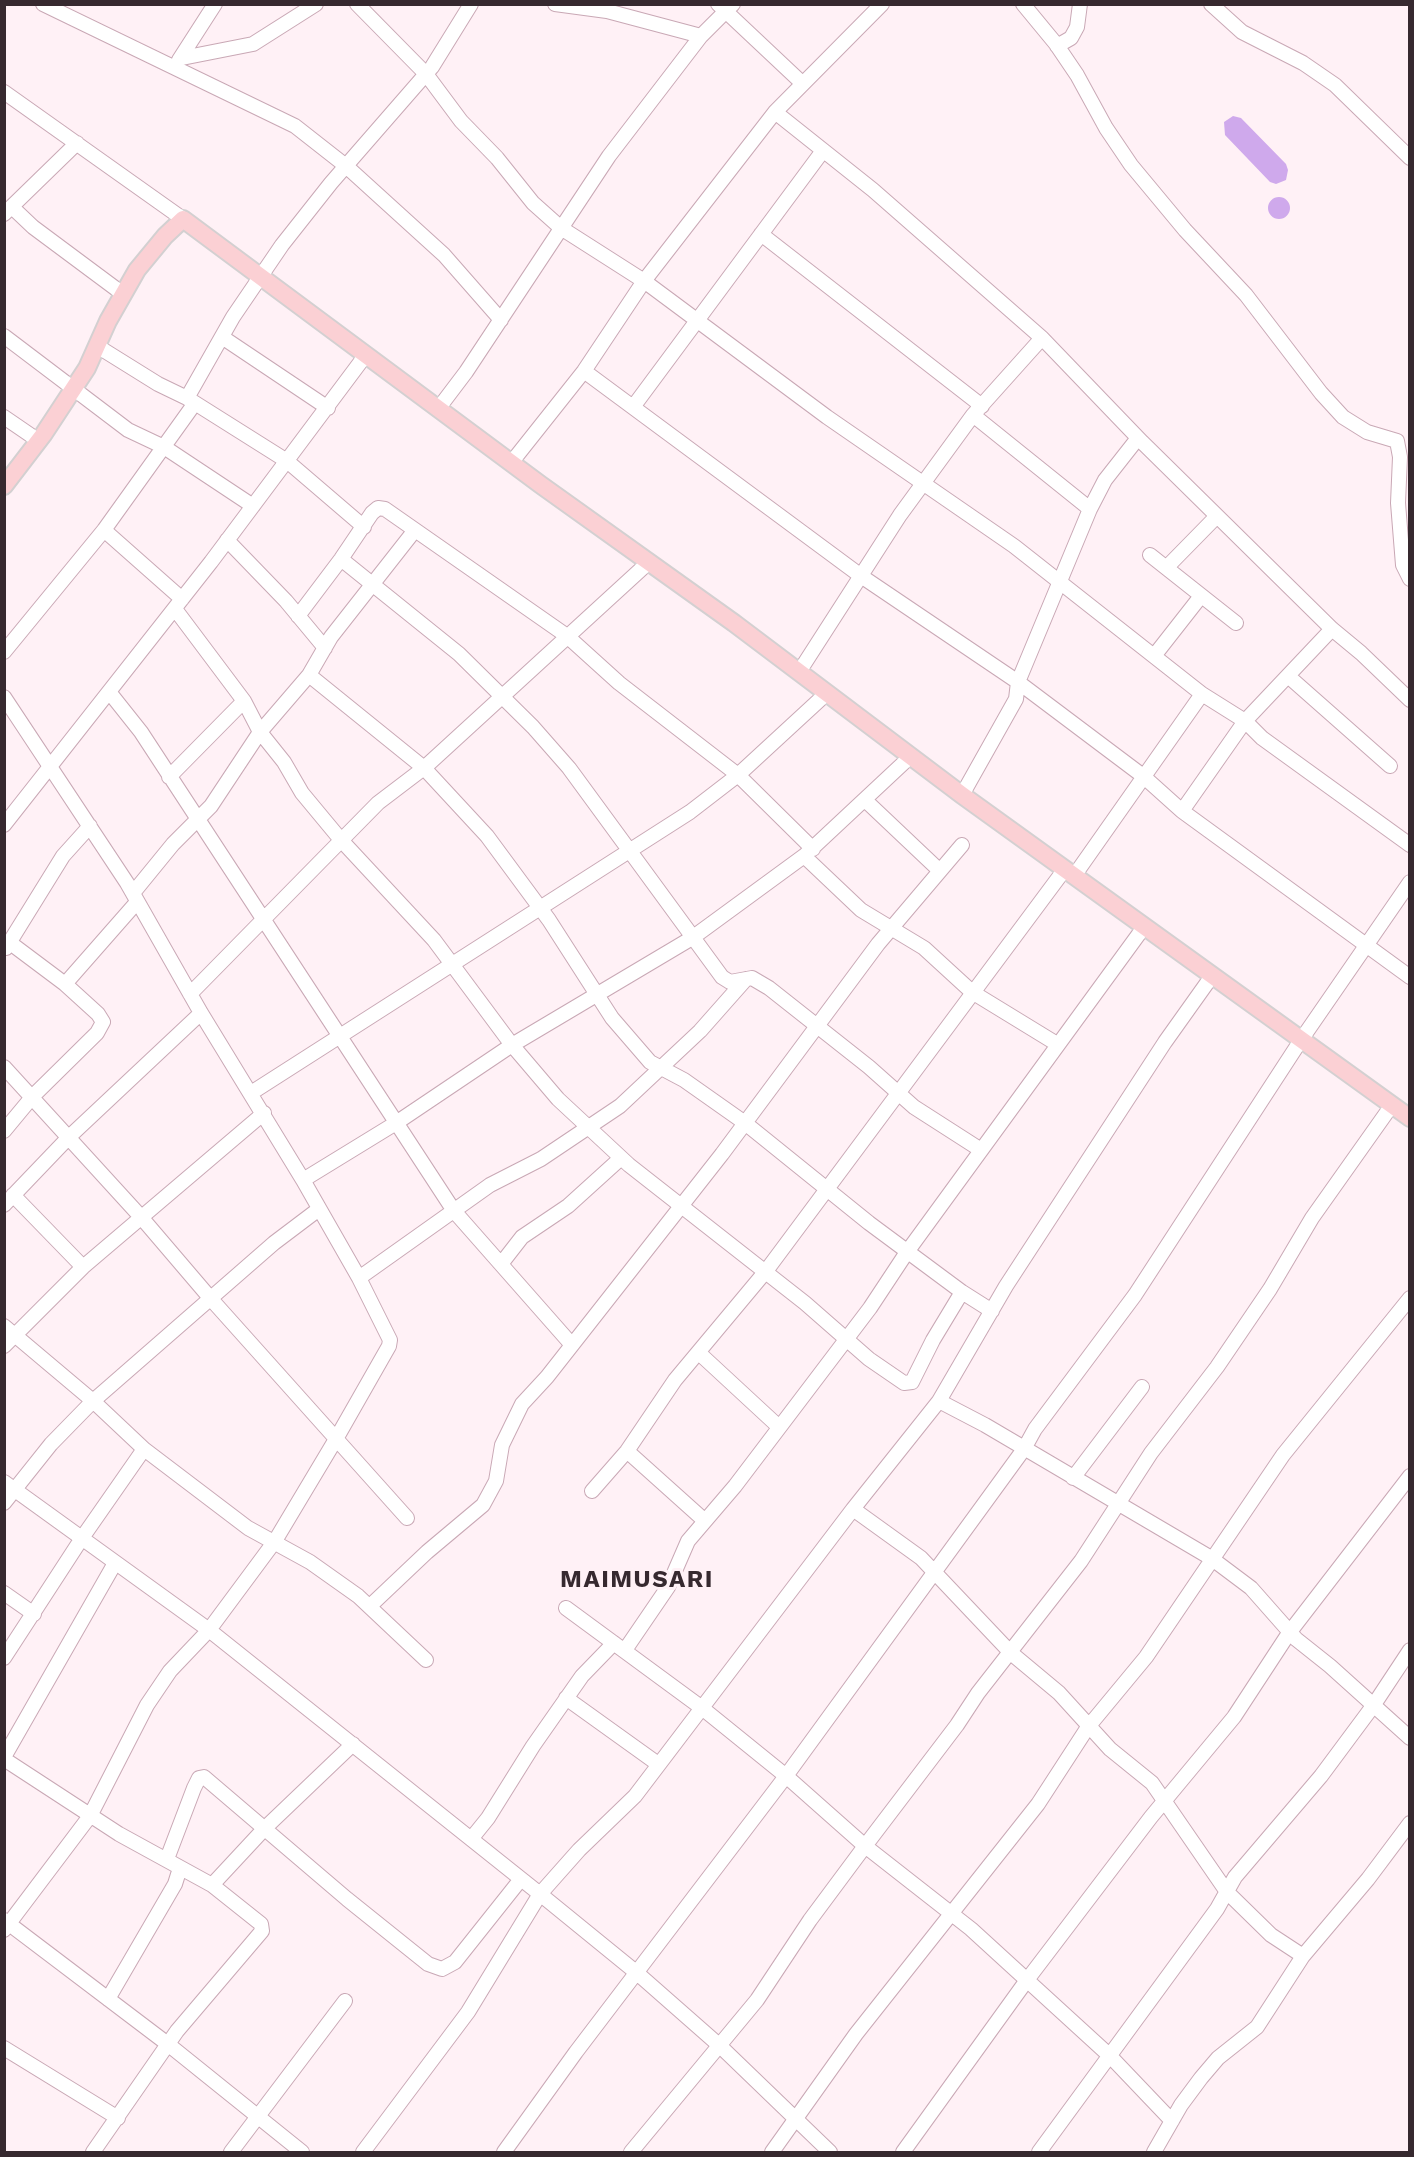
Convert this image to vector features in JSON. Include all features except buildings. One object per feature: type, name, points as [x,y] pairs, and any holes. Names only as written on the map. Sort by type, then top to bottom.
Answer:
[{"type":"main road","points":[[4,486],[39,441],[73,390],[137,270],[165,236],[183,219],[261,275],[365,356],[799,672],[962,795],[1410,1118]]},
{"type":"street","points":[[43,4],[170,68],[295,126],[346,166],[444,255],[501,320]]},
{"type":"street","points":[[170,68],[182,58],[215,4]]},
{"type":"street","points":[[182,58],[253,44],[316,4]]},
{"type":"street","points":[[357,4],[426,74],[461,121],[496,158],[533,203],[561,228],[644,281],[923,484],[1014,546],[1058,584],[1202,694],[1245,721],[1262,738],[1410,845]]},
{"type":"street","points":[[4,652],[104,530],[164,447],[191,400],[201,369],[261,275],[346,166],[426,74],[471,4]]},
{"type":"street","points":[[555,4],[608,11],[701,36]]},
{"type":"street","points":[[511,463],[584,371],[644,281],[775,112],[882,4]]},
{"type":"street","points":[[1023,4],[1058,46],[1106,128],[1185,230],[1246,295],[1342,417],[1367,432],[1396,441],[1405,455],[1405,478],[1398,502],[1403,565],[1410,579]]},
{"type":"street","points":[[1058,46],[1071,38],[1077,27],[1080,4]]},
{"type":"street","points":[[1211,4],[1242,32],[1303,63],[1335,86],[1410,158]]},
{"type":"street","points":[[438,409],[501,320],[615,148],[726,7],[802,83]]},
{"type":"street","points":[[4,92],[183,219]]},
{"type":"street","points":[[775,112],[822,152],[873,190],[1042,338],[1217,516],[1332,629],[1410,700]]},
{"type":"street","points":[[77,142],[9,211],[123,294]]},
{"type":"street","points":[[633,407],[822,152]]},
{"type":"street","points":[[761,234],[977,410],[1090,509]]},
{"type":"street","points":[[4,336],[73,390],[128,429],[164,447],[253,506]]},
{"type":"street","points":[[222,337],[328,408]]},
{"type":"street","points":[[799,672],[923,484],[977,410],[1042,338]]},
{"type":"street","points":[[97,346],[158,384],[191,400],[287,461],[364,527]]},
{"type":"street","points":[[4,825],[110,693],[328,408],[365,356]]},
{"type":"street","points":[[584,371],[861,576],[1018,682],[1143,776],[1182,812],[1410,977]]},
{"type":"street","points":[[4,417],[39,441]]},
{"type":"street","points":[[962,795],[1016,699],[1018,682],[1090,509],[1105,480],[1138,438]]},
{"type":"street","points":[[298,616],[378,508],[385,509],[567,636],[619,683],[738,775],[861,910],[924,948],[972,992],[1057,1044]]},
{"type":"street","points":[[1167,567],[1217,516]]},
{"type":"street","points":[[104,530],[178,604],[244,701],[260,732],[284,762],[302,793],[341,840],[434,940],[512,1045],[558,1099],[621,1158],[766,1271],[846,1340],[904,1383],[912,1383],[933,1340],[962,1292]]},
{"type":"street","points":[[66,984],[135,898],[173,843],[211,806],[260,732],[309,675],[325,648],[371,585],[415,530]]},
{"type":"street","points":[[226,540],[325,648]]},
{"type":"street","points":[[1150,555],[1236,623]]},
{"type":"street","points":[[341,560],[459,654],[503,696],[569,768],[722,977],[730,982],[746,979],[759,981],[941,1127],[981,1150]]},
{"type":"street","points":[[190,994],[378,803],[424,768],[649,562]]},
{"type":"street","points":[[1154,656],[1201,596]]},
{"type":"street","points":[[1182,812],[1245,721],[1332,629]]},
{"type":"street","points":[[309,675],[424,768],[487,836],[635,1048],[662,1069],[684,1080],[745,1123],[907,1252],[992,1311]]},
{"type":"street","points":[[1288,676],[1390,766]]},
{"type":"street","points":[[110,693],[141,732],[197,821],[454,1211],[572,1345]]},
{"type":"street","points":[[251,1093],[690,812],[738,775],[827,693]]},
{"type":"street","points":[[592,1491],[627,1451],[675,1380],[766,1271],[972,992],[1070,873],[1202,694]]},
{"type":"street","points":[[4,697],[135,898],[201,1013],[264,1113],[387,1330],[389,1346],[275,1541],[209,1630],[170,1671],[147,1705],[90,1816],[6,1924],[169,2045],[302,2152]]},
{"type":"street","points":[[169,777],[244,701]]},
{"type":"street","points":[[303,1180],[396,1123],[512,1045],[692,938],[809,853],[911,756]]},
{"type":"street","points":[[865,800],[940,871]]},
{"type":"street","points":[[4,1131],[33,1096],[97,1033],[103,1022],[99,1014],[66,984],[7,946],[63,856],[90,826]]},
{"type":"street","points":[[370,1606],[427,1552],[483,1505],[496,1481],[502,1445],[522,1404],[572,1345],[745,1123],[892,927],[962,845]]},
{"type":"street","points":[[504,2152],[786,1776],[1024,1449],[1035,1429],[1135,1295],[1301,1040],[1410,882]]},
{"type":"street","points":[[471,1839],[488,1818],[582,1676],[620,1646],[668,1587],[688,1541],[846,1340],[1057,1044],[1144,927]]},
{"type":"street","points":[[363,2152],[468,2012],[540,1894],[579,1850],[634,1796],[853,1509],[939,1401],[992,1311],[1166,1042],[1212,976]]},
{"type":"street","points":[[359,1278],[490,1185],[541,1159],[620,1106],[700,1031],[746,979]]},
{"type":"street","points":[[83,1268],[9,1200],[69,1137],[201,1013]]},
{"type":"street","points":[[4,1068],[33,1096],[407,1518]]},
{"type":"street","points":[[631,2152],[757,2000],[810,1920],[1081,1561],[1151,1453],[1218,1367],[1270,1289],[1312,1218],[1392,1105]]},
{"type":"street","points":[[264,1113],[141,1217],[8,1336],[93,1401],[144,1449],[248,1528],[310,1562],[370,1606],[426,1660]]},
{"type":"street","points":[[501,1264],[522,1237],[568,1206],[598,1176],[621,1158]]},
{"type":"street","points":[[4,1503],[10,1486],[93,1401],[274,1243],[320,1209]]},
{"type":"street","points":[[772,2152],[856,2034],[1038,1804],[1088,1727],[1146,1657],[1283,1455],[1410,1298]]},
{"type":"street","points":[[699,1353],[779,1427]]},
{"type":"street","points":[[1073,1478],[1142,1387]]},
{"type":"street","points":[[939,1401],[1073,1478],[1118,1501],[1211,1558],[1251,1588],[1289,1633],[1410,1738]]},
{"type":"street","points":[[4,1658],[82,1538],[144,1449]]},
{"type":"street","points":[[627,1451],[705,1521]]},
{"type":"street","points":[[903,2152],[1027,1980],[1151,1817],[1165,1803],[1253,1692],[1289,1633],[1410,1476]]},
{"type":"street","points":[[10,1486],[209,1630],[540,1894],[637,1973],[720,2046],[830,2152]]},
{"type":"street","points":[[853,1509],[921,1558],[1011,1653],[1059,1693],[1110,1749],[1152,1783],[1227,1892],[1271,1935],[1303,1956]]},
{"type":"street","points":[[93,2152],[169,2045],[227,1969],[262,1931],[261,1924],[251,1913],[212,1885],[119,1834],[4,1758],[115,1563]]},
{"type":"street","points":[[4,1593],[34,1614]]},
{"type":"street","points":[[566,1608],[702,1708],[786,1776],[865,1846],[952,1912],[1110,2056],[1172,2121]]},
{"type":"street","points":[[1039,2152],[1227,1892],[1235,1877],[1320,1776],[1373,1706],[1410,1650]]},
{"type":"street","points":[[566,1698],[658,1764]]},
{"type":"street","points":[[212,1885],[265,1828],[353,1744]]},
{"type":"street","points":[[166,1859],[194,1788],[199,1778],[204,1777],[347,1899],[428,1964],[442,1969],[455,1962],[521,1879]]},
{"type":"street","points":[[1154,2152],[1181,2105],[1218,2058],[1257,2027],[1303,1956],[1368,1879],[1410,1823]]},
{"type":"street","points":[[108,1999],[175,1884],[180,1868]]},
{"type":"street","points":[[231,2152],[345,2001]]},
{"type":"street","points":[[7,2054],[117,2118]]},
{"type":"shaded area","points":[[1233,116],[1241,118],[1286,164],[1288,170],[1286,180],[1276,184],[1270,182],[1225,135],[1224,122]]},
{"type":"shaded area","points":[[1279,197],[1289,204],[1290,208],[1283,218],[1279,219],[1269,212],[1268,208],[1275,198]]},
{"type":"district","name":"MAIMUSARI","points":[[637,1580]]}]
